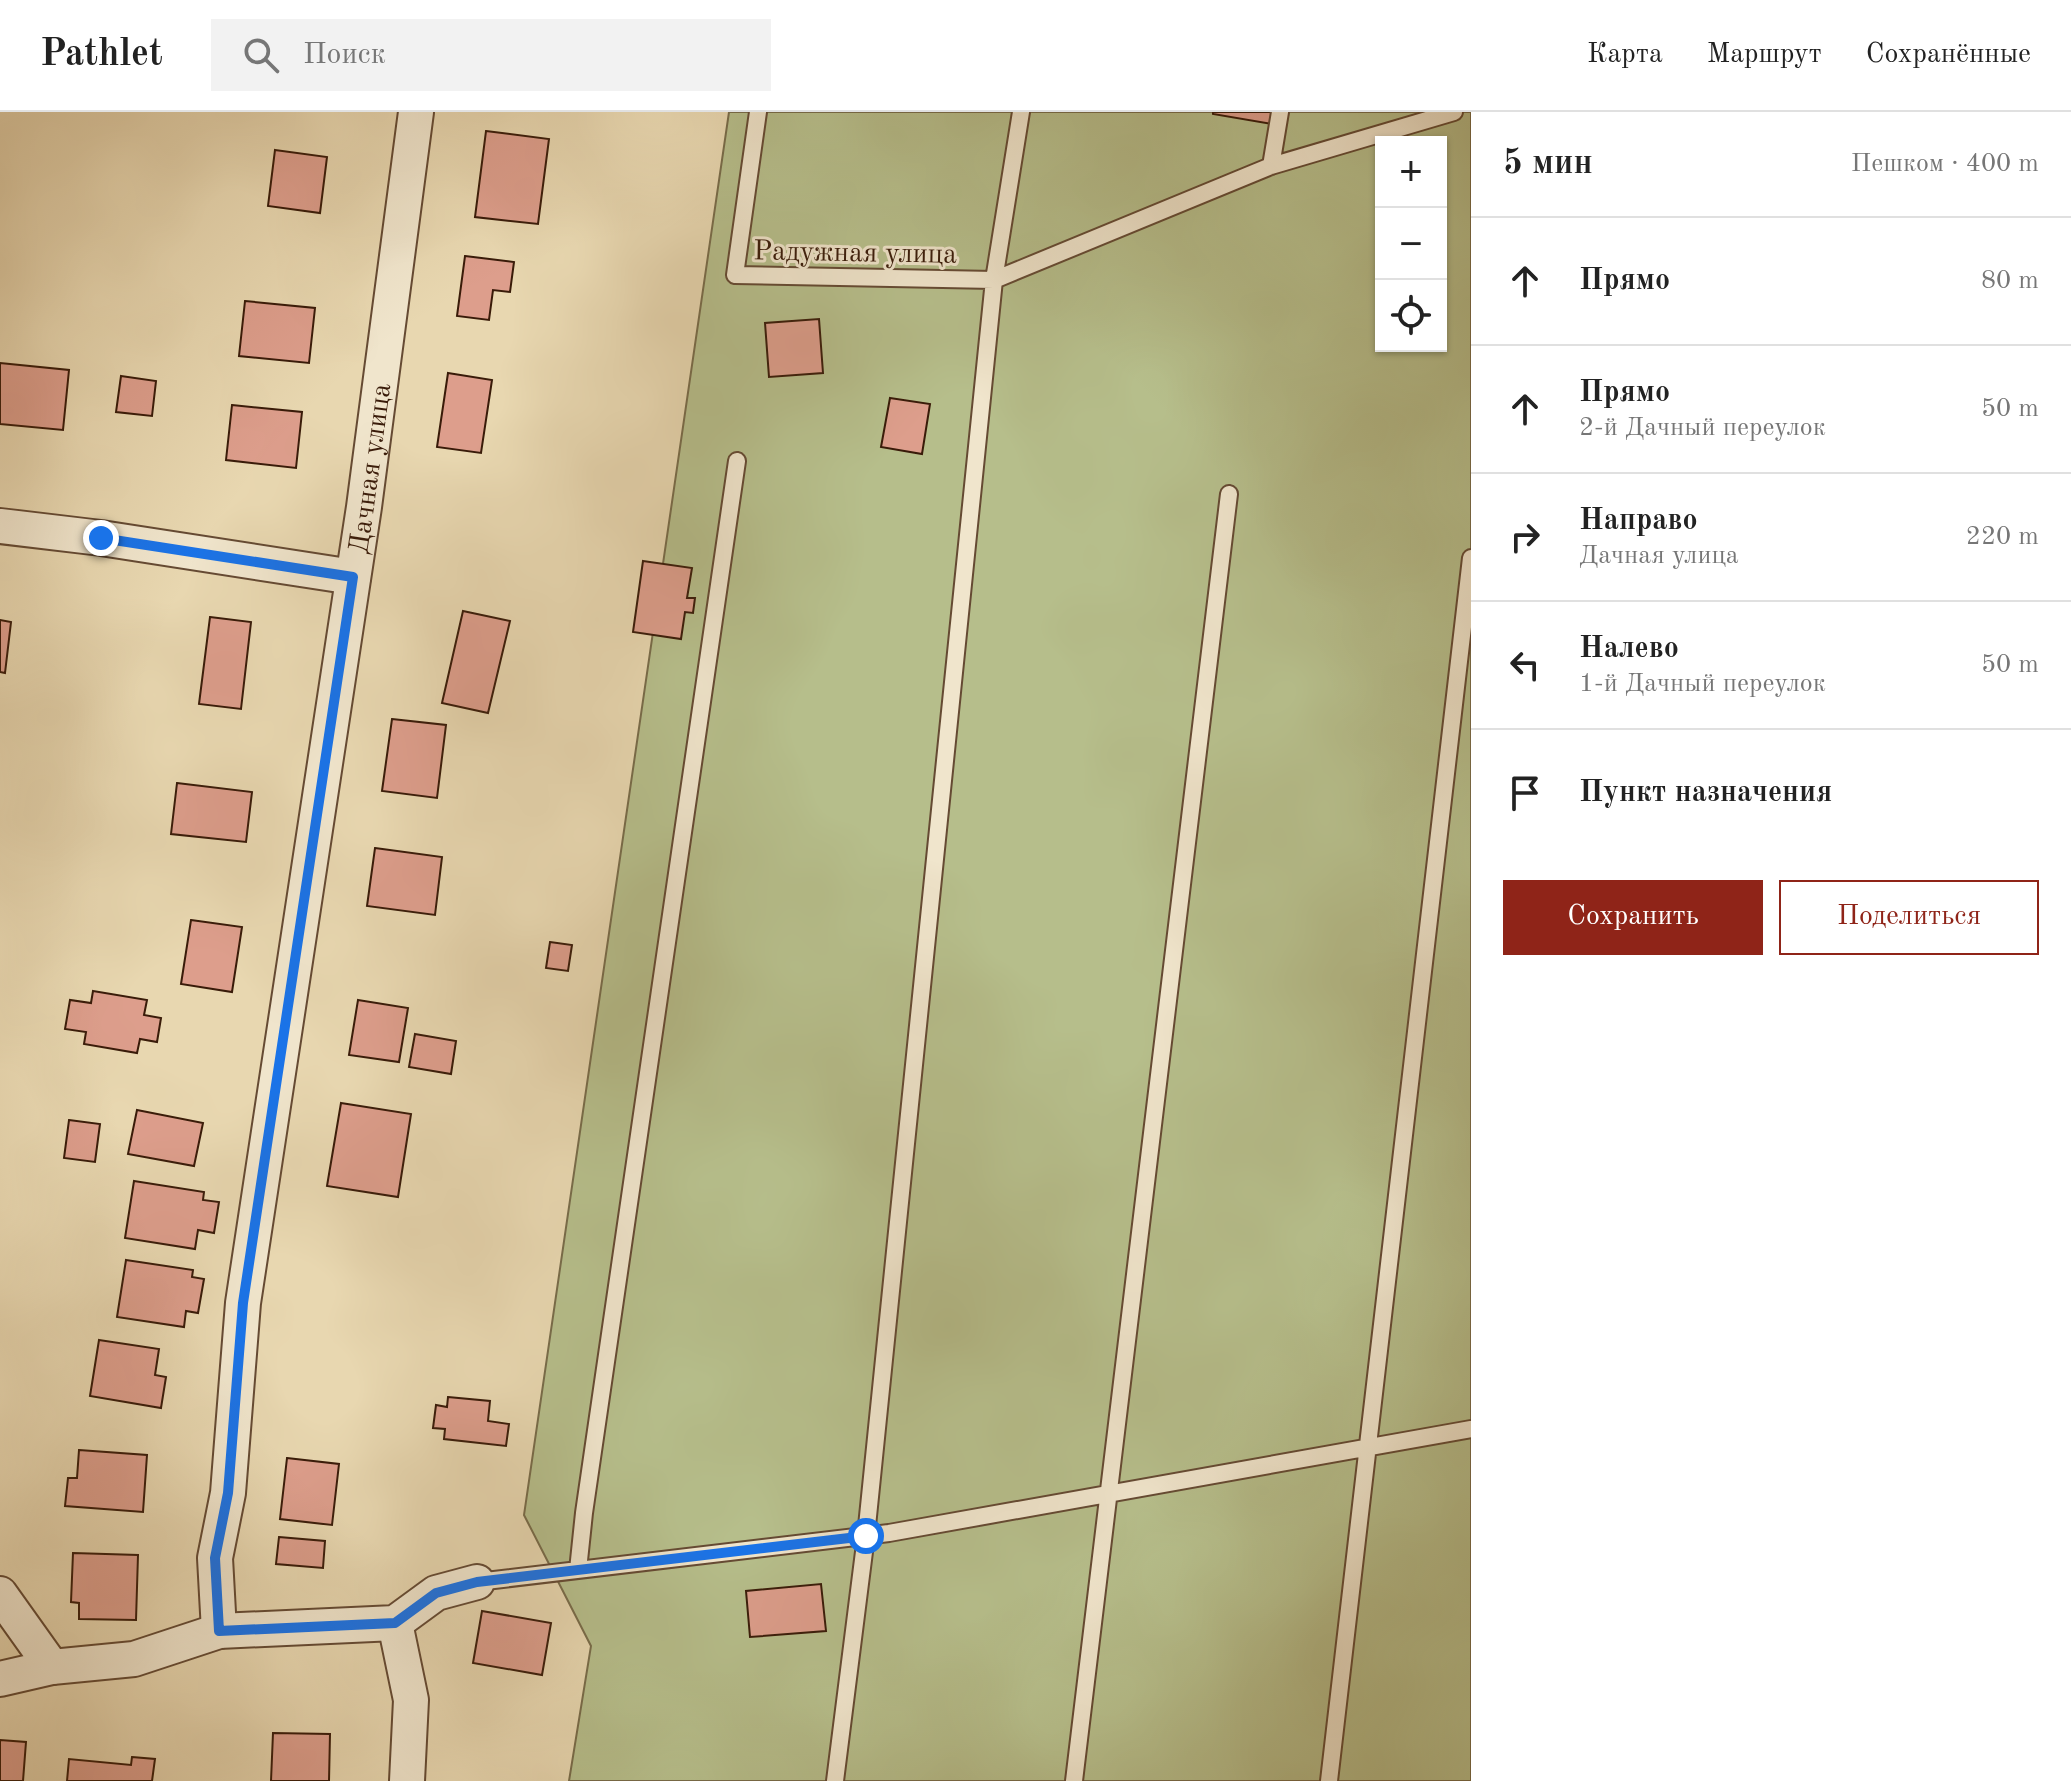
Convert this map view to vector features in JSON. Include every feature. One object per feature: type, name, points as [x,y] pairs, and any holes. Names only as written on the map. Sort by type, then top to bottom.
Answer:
[{"type":"street","name":"Дачная улица","points":[[219,1631],[215,1558],[228,1493],[243,1303],[353,577],[416,112]]},
{"type":"street","points":[[0,526],[101,538],[353,577]]},
{"type":"street","points":[[0,1679],[52,1667],[134,1659],[219,1631],[395,1623],[436,1593],[477,1582]]},
{"type":"street","points":[[0,1594],[52,1667]]},
{"type":"street","points":[[395,1623],[411,1700],[407,1781]]},
{"type":"lane","name":"Радужная улица","points":[[758,112],[735,275],[994,280]]},
{"type":"lane","points":[[835,1781],[866,1536],[994,280],[1021,112]]},
{"type":"lane","points":[[1271,166],[1280,112]]},
{"type":"lane","points":[[994,280],[1271,166],[1454,112]]},
{"type":"lane","points":[[578,1570],[737,461]]},
{"type":"lane","points":[[1074,1781],[1229,494]]},
{"type":"lane","points":[[1329,1781],[1471,558]]},
{"type":"lane","points":[[477,1582],[866,1536],[1471,1429]]},
{"type":"green space","points":[[729,112],[1471,112],[1471,1781],[569,1781],[591,1646],[524,1515]]},
{"type":"building","points":[[1213,112],[1274,112],[1272,124]]},
{"type":"building","points":[[486,131],[549,139],[538,224],[475,217]]},
{"type":"building","points":[[275,150],[327,157],[320,213],[268,206]]},
{"type":"building","points":[[465,256],[514,262],[510,292],[493,290],[489,320],[457,316]]},
{"type":"building","points":[[245,301],[315,308],[309,363],[239,356]]},
{"type":"building","points":[[819,319],[823,373],[769,377],[765,323]]},
{"type":"building","points":[[0,363],[69,370],[63,430],[0,424]]},
{"type":"building","points":[[448,373],[492,380],[481,453],[437,447]]},
{"type":"building","points":[[121,376],[156,381],[152,416],[116,412]]},
{"type":"building","points":[[890,398],[930,404],[922,454],[881,447]]},
{"type":"building","points":[[232,405],[302,412],[296,468],[226,460]]},
{"type":"building","points":[[643,561],[692,568],[687,598],[695,598],[693,613],[685,612],[681,639],[633,632]]},
{"type":"building","points":[[463,611],[510,621],[488,713],[442,703]]},
{"type":"building","points":[[210,617],[251,622],[241,709],[199,704]]},
{"type":"building","points":[[0,620],[11,622],[5,673],[0,672]]},
{"type":"building","points":[[392,719],[446,725],[437,798],[382,791]]},
{"type":"building","points":[[177,783],[252,792],[246,842],[171,834]]},
{"type":"building","points":[[375,848],[442,857],[435,915],[367,906]]},
{"type":"building","points":[[191,920],[242,927],[232,992],[181,984]]},
{"type":"building","points":[[550,942],[572,945],[568,971],[546,968]]},
{"type":"building","points":[[93,991],[147,1000],[144,1015],[161,1018],[157,1042],[140,1039],[137,1053],[84,1044],[86,1032],[65,1029],[70,1000],[91,1003]]},
{"type":"building","points":[[358,1000],[408,1008],[399,1062],[349,1055]]},
{"type":"building","points":[[415,1034],[456,1041],[451,1074],[409,1067]]},
{"type":"building","points":[[341,1103],[411,1114],[398,1197],[327,1186]]},
{"type":"building","points":[[137,1110],[203,1123],[194,1166],[128,1154]]},
{"type":"building","points":[[69,1120],[100,1124],[95,1162],[64,1158]]},
{"type":"building","points":[[134,1181],[204,1192],[203,1200],[219,1202],[214,1233],[198,1230],[195,1249],[125,1238]]},
{"type":"building","points":[[126,1260],[193,1270],[192,1277],[204,1279],[198,1313],[186,1311],[184,1327],[117,1317]]},
{"type":"building","points":[[99,1340],[159,1349],[155,1375],[166,1377],[161,1408],[90,1396]]},
{"type":"building","points":[[448,1397],[490,1401],[488,1421],[509,1424],[506,1446],[444,1439],[445,1429],[433,1428],[436,1405],[447,1407]]},
{"type":"building","points":[[79,1450],[147,1455],[143,1512],[65,1506],[68,1478],[77,1478]]},
{"type":"building","points":[[287,1458],[339,1464],[332,1525],[280,1519]]},
{"type":"building","points":[[279,1537],[325,1541],[323,1568],[276,1564]]},
{"type":"building","points":[[73,1553],[138,1555],[136,1620],[79,1619],[79,1603],[71,1602]]},
{"type":"building","points":[[821,1584],[826,1631],[750,1637],[746,1591]]},
{"type":"building","points":[[482,1611],[551,1623],[542,1675],[473,1663]]},
{"type":"building","points":[[273,1733],[330,1734],[329,1781],[271,1781]]},
{"type":"building","points":[[0,1740],[26,1742],[23,1781],[0,1781]]},
{"type":"building","points":[[132,1757],[155,1759],[152,1781],[67,1781],[69,1759],[131,1765]]},
{"type":"route","points":[[101,538],[353,577],[243,1303],[228,1493],[215,1558],[219,1631],[395,1623],[436,1593],[477,1582],[866,1536]]}]
